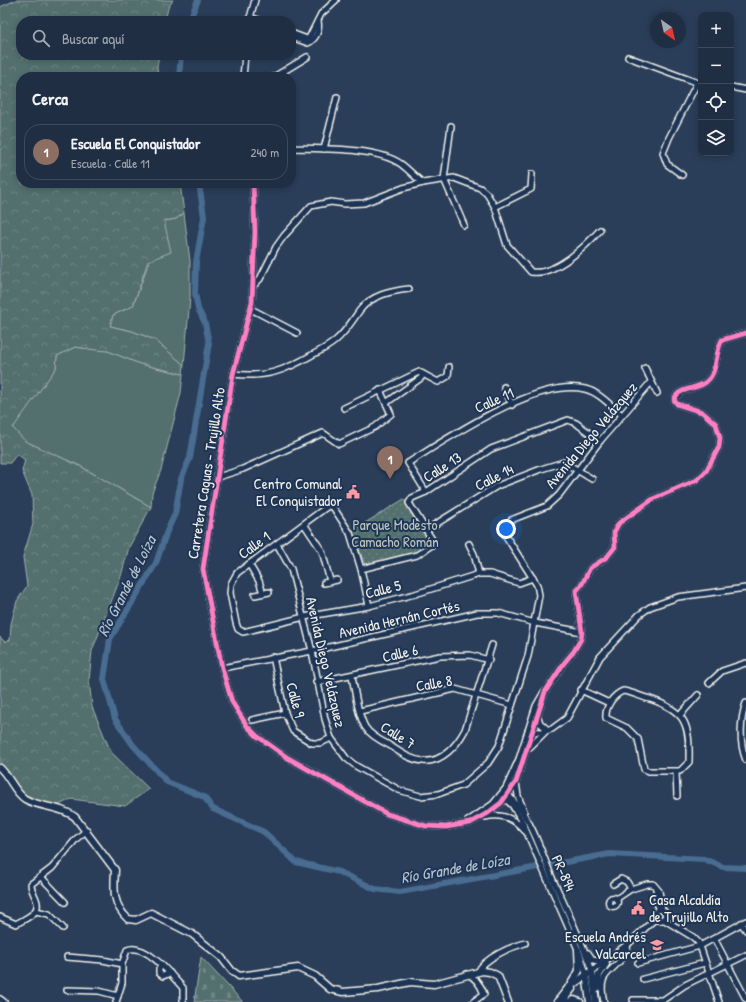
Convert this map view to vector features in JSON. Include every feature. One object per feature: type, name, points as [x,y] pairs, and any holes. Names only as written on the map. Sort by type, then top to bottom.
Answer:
[{"type":"main road","points":[[0,768],[9,777],[20,796],[38,804],[71,813],[87,830],[115,870],[113,892],[128,919],[136,920],[150,913],[185,930],[221,957],[232,971],[240,976],[298,968],[315,976],[330,989],[343,992],[378,989],[410,982],[434,984],[467,974],[490,972],[498,976],[508,1002]]},
{"type":"main road","points":[[557,1002],[570,986],[579,971],[581,949]]},
{"type":"main road","points":[[594,1001],[598,995],[597,981],[605,963]]},
{"type":"main road","points":[[570,986],[589,974]]},
{"type":"main road","points":[[589,974],[594,1001]]},
{"type":"main road","points":[[562,1002],[572,989],[589,974]]},
{"type":"main road","points":[[568,1002],[574,1000],[580,1002]]},
{"type":"street","points":[[250,16],[255,0]]},
{"type":"street","points":[[296,35],[307,39],[312,35],[321,14],[336,0]]},
{"type":"street","points":[[296,39],[308,43],[313,41],[319,28],[318,21]]},
{"type":"street","points":[[628,57],[698,83]]},
{"type":"street","points":[[283,72],[308,58]]},
{"type":"street","points":[[243,72],[245,60]]},
{"type":"street","points":[[682,175],[667,164],[663,153],[669,138],[698,84]]},
{"type":"street","points":[[734,88],[746,90]]},
{"type":"street","points":[[324,149],[337,97]]},
{"type":"street","points":[[451,126],[444,179],[464,225]]},
{"type":"street","points":[[296,148],[342,149],[391,159],[401,164],[423,183]]},
{"type":"street","points":[[495,207],[532,189],[532,174]]},
{"type":"street","points":[[254,285],[260,279],[276,247],[311,206],[331,202],[345,204],[364,203],[403,188],[444,179],[454,178],[464,181],[480,188],[487,194],[495,207],[507,245],[531,272],[545,271],[574,256],[600,230]]},
{"type":"street","name":"Carretera Caguas - Trujillo Alto","points":[[253,188],[255,232],[254,285],[251,309],[233,374],[203,569],[222,668],[232,702],[247,726],[257,736],[288,758],[387,814],[426,826],[446,827],[470,823],[496,808],[516,782],[527,751],[536,706],[545,692]]},
{"type":"street","points":[[233,374],[248,376],[274,374],[289,368],[335,341],[354,320],[361,309],[371,300],[386,293],[409,289]]},
{"type":"street","points":[[251,309],[297,333]]},
{"type":"street","points":[[548,730],[531,732],[545,692],[581,639],[582,632],[576,591],[582,584],[590,568],[607,557],[615,547],[614,532],[619,523],[653,499],[697,480],[706,471],[720,442],[716,424],[702,412],[677,404],[674,400],[678,393],[704,384],[710,378],[717,363],[717,349],[722,340],[746,333]]},
{"type":"street","points":[[344,408],[419,372],[438,382],[448,376],[449,367]]},
{"type":"street","points":[[645,368],[657,393]]},
{"type":"street","points":[[386,403],[421,378],[423,374]]},
{"type":"street","name":"Avenida Diego Velázquez","points":[[277,544],[291,569],[312,651],[316,682],[331,738],[346,758],[356,766],[399,790],[420,796],[438,794],[463,785],[488,763],[499,746],[528,656],[535,623],[539,595],[533,578],[504,533],[504,527],[512,520],[547,506],[559,495],[600,442],[651,382]]},
{"type":"street","name":"Calle 11","points":[[426,492],[408,463],[466,426],[512,405],[553,389],[570,386],[587,389],[594,392],[622,416]]},
{"type":"street","points":[[504,387],[512,405]]},
{"type":"street","points":[[218,477],[243,469],[324,433],[339,444],[375,427],[391,414],[380,390]]},
{"type":"street","name":"Calle 13","points":[[361,569],[417,555],[432,545],[433,541],[409,503],[412,498],[426,492],[491,449],[568,420],[576,423],[600,442]]},
{"type":"street","name":"Calle 14","points":[[426,530],[497,486],[541,468],[564,462],[592,479]]},
{"type":"street","name":"Calle 1","points":[[238,629],[230,593],[231,584],[237,573],[328,506],[333,507],[350,533],[361,569]]},
{"type":"street","points":[[304,524],[322,551],[330,581]]},
{"type":"street","points":[[468,544],[474,554],[479,574]]},
{"type":"street","points":[[249,564],[259,581],[263,593]]},
{"type":"street","points":[[361,569],[369,606]]},
{"type":"street","name":"Calle 5","points":[[238,629],[243,632],[304,617],[369,606],[415,594],[479,574],[490,574],[519,583],[533,578]]},
{"type":"street","points":[[324,583],[337,580]]},
{"type":"street","points":[[527,751],[538,737],[568,718],[581,690],[600,657],[639,615],[650,607],[678,597],[746,588]]},
{"type":"street","points":[[255,596],[269,592]]},
{"type":"street","name":"Avenida Hernán Cortés","points":[[222,668],[312,651],[477,613],[498,613],[535,623],[582,632]]},
{"type":"street","name":"Calle 7","points":[[352,676],[365,727],[377,738],[409,757],[422,761],[429,761],[446,754],[459,741],[465,730],[478,694],[492,644]]},
{"type":"street","name":"Calle 6","points":[[316,682],[352,676],[440,656],[470,655],[488,660]]},
{"type":"street","name":"Calle 9","points":[[274,657],[285,713],[293,731],[312,743],[321,743],[331,738]]},
{"type":"street","points":[[709,683],[722,671],[746,663]]},
{"type":"street","name":"Calle 8","points":[[360,711],[455,689],[478,694],[512,705]]},
{"type":"street","points":[[581,690],[609,703]]},
{"type":"street","points":[[629,692],[667,705],[680,715],[686,724],[688,733],[689,762],[680,772],[649,771],[644,769],[638,739],[627,728],[613,723],[606,718],[609,703],[618,693],[629,692]]},
{"type":"street","points":[[680,715],[698,695]]},
{"type":"street","points":[[746,704],[742,712],[742,746],[746,760]]},
{"type":"street","points":[[252,720],[285,713]]},
{"type":"street","points":[[537,716],[540,723],[548,730]]},
{"type":"street","name":"Carretera Caguas - Trujillo Alto","points":[[465,823],[505,796],[531,732]]},
{"type":"street","points":[[676,772],[677,796]]},
{"type":"street","points":[[516,782],[518,796],[527,820]]},
{"type":"street","name":"PR-894","points":[[505,796],[527,820],[530,833]]},
{"type":"street","name":"PR-894","points":[[505,796],[530,833],[581,949],[589,974]]},
{"type":"street","points":[[480,818],[492,816],[507,817],[530,833]]},
{"type":"street","points":[[0,916],[16,924],[36,911],[38,904],[31,888],[31,884],[52,868],[76,839],[87,830]]},
{"type":"street","points":[[41,877],[65,902]]},
{"type":"street","points":[[613,884],[621,879],[627,882],[631,889]]},
{"type":"street","points":[[616,899],[631,889],[647,884],[653,884],[659,891],[660,910],[665,915],[663,919]]},
{"type":"street","points":[[589,974],[629,943],[656,918],[655,913],[660,910]]},
{"type":"street","points":[[36,911],[49,914],[63,928]]},
{"type":"street","points":[[656,918],[660,921],[663,919],[692,937],[700,946],[719,1002]]},
{"type":"street","points":[[638,963],[700,946],[715,940],[744,922],[746,930]]},
{"type":"street","points":[[715,940],[746,999],[743,1002]]},
{"type":"street","points":[[478,972],[482,964],[498,954],[525,943]]},
{"type":"street","points":[[604,1002],[602,990],[604,978],[609,969],[623,957],[629,943]]},
{"type":"street","points":[[67,990],[99,991],[117,999],[123,976],[122,964],[127,950],[132,948],[146,952],[162,965],[159,969],[159,973],[163,976],[170,973],[183,988],[183,1002]]},
{"type":"street","points":[[581,949],[593,960],[605,963]]},
{"type":"street","points":[[633,1000],[664,1000],[685,985],[746,955]]},
{"type":"street","points":[[67,957],[103,960],[122,964]]},
{"type":"street","points":[[645,978],[706,963]]},
{"type":"street","points":[[467,974],[474,978],[482,988],[484,994],[473,1002]]},
{"type":"street","points":[[0,999],[4,1002]]},
{"type":"green space","points":[[16,0],[173,0],[168,8],[166,16],[16,16],[16,60],[158,60],[158,72],[16,72],[16,188],[181,188],[184,213],[176,219],[164,221],[171,252],[148,261],[133,306],[113,315],[110,326],[132,331],[155,340],[184,365],[183,374],[140,364],[108,351],[75,347],[57,356],[56,368],[13,428],[25,441],[80,466],[151,507],[129,547],[121,576],[92,651],[89,680],[92,707],[111,752],[149,789],[125,806],[71,799],[57,806],[29,800],[21,794],[11,776],[0,765],[0,637],[5,642],[10,640],[11,624],[17,601],[27,586],[23,557],[33,524],[32,495],[22,471],[25,460],[17,454],[10,463],[0,463],[0,7]]},
{"type":"green space","points":[[184,213],[190,261],[190,298],[184,365],[155,340],[132,331],[110,326],[113,315],[133,306],[164,221],[176,219]]},
{"type":"green space","points":[[75,347],[108,351],[140,364],[183,374],[181,393],[161,470],[152,493],[151,507],[80,466],[25,441],[12,428],[56,368],[57,356]]},
{"type":"green space","name":"Parque Modesto Camacho Román","points":[[404,499],[430,543],[417,552],[365,565],[352,531]]},
{"type":"green space","points":[[201,957],[242,1001],[242,1002],[194,1002]]},
{"type":"waterway","name":"Río Grande de Loíza","points":[[191,16],[198,0]]},
{"type":"waterway","name":"Río Grande de Loíza","points":[[179,72],[181,60]]},
{"type":"waterway","name":"Río Grande de Loíza","points":[[200,188],[204,217],[196,262],[195,293],[198,309],[205,323],[209,343],[190,458],[181,479],[175,514],[167,531],[156,563],[110,639],[104,679],[115,719],[133,745],[167,782],[204,797],[213,809],[264,832],[296,862],[339,872],[375,889],[400,892],[610,854],[704,859],[723,867],[746,868]]},
{"type":"cycle path","points":[[253,188],[255,232],[252,302],[233,374],[203,569],[222,668],[232,702],[247,726],[257,736],[288,758],[387,814],[426,826],[446,827],[470,823],[488,813],[501,803],[516,782],[545,692],[581,639],[582,632],[576,591],[582,584],[590,568],[607,557],[615,547],[614,532],[619,523],[653,499],[697,480],[706,471],[719,447],[720,438],[716,424],[702,412],[677,404],[674,400],[679,393],[702,385],[710,378],[715,368],[718,351],[722,340],[746,333]]},
{"type":"place","name":"Escuela El Conquistador","points":[[390,479]]},
{"type":"place","name":"Centro Comunal El Conquistador","points":[[353,492]]},
{"type":"place","name":"Casa Alcaldía de Trujillo Alto","points":[[638,908]]},
{"type":"place","name":"Escuela Andrés Valcarcel","points":[[657,945]]}]
